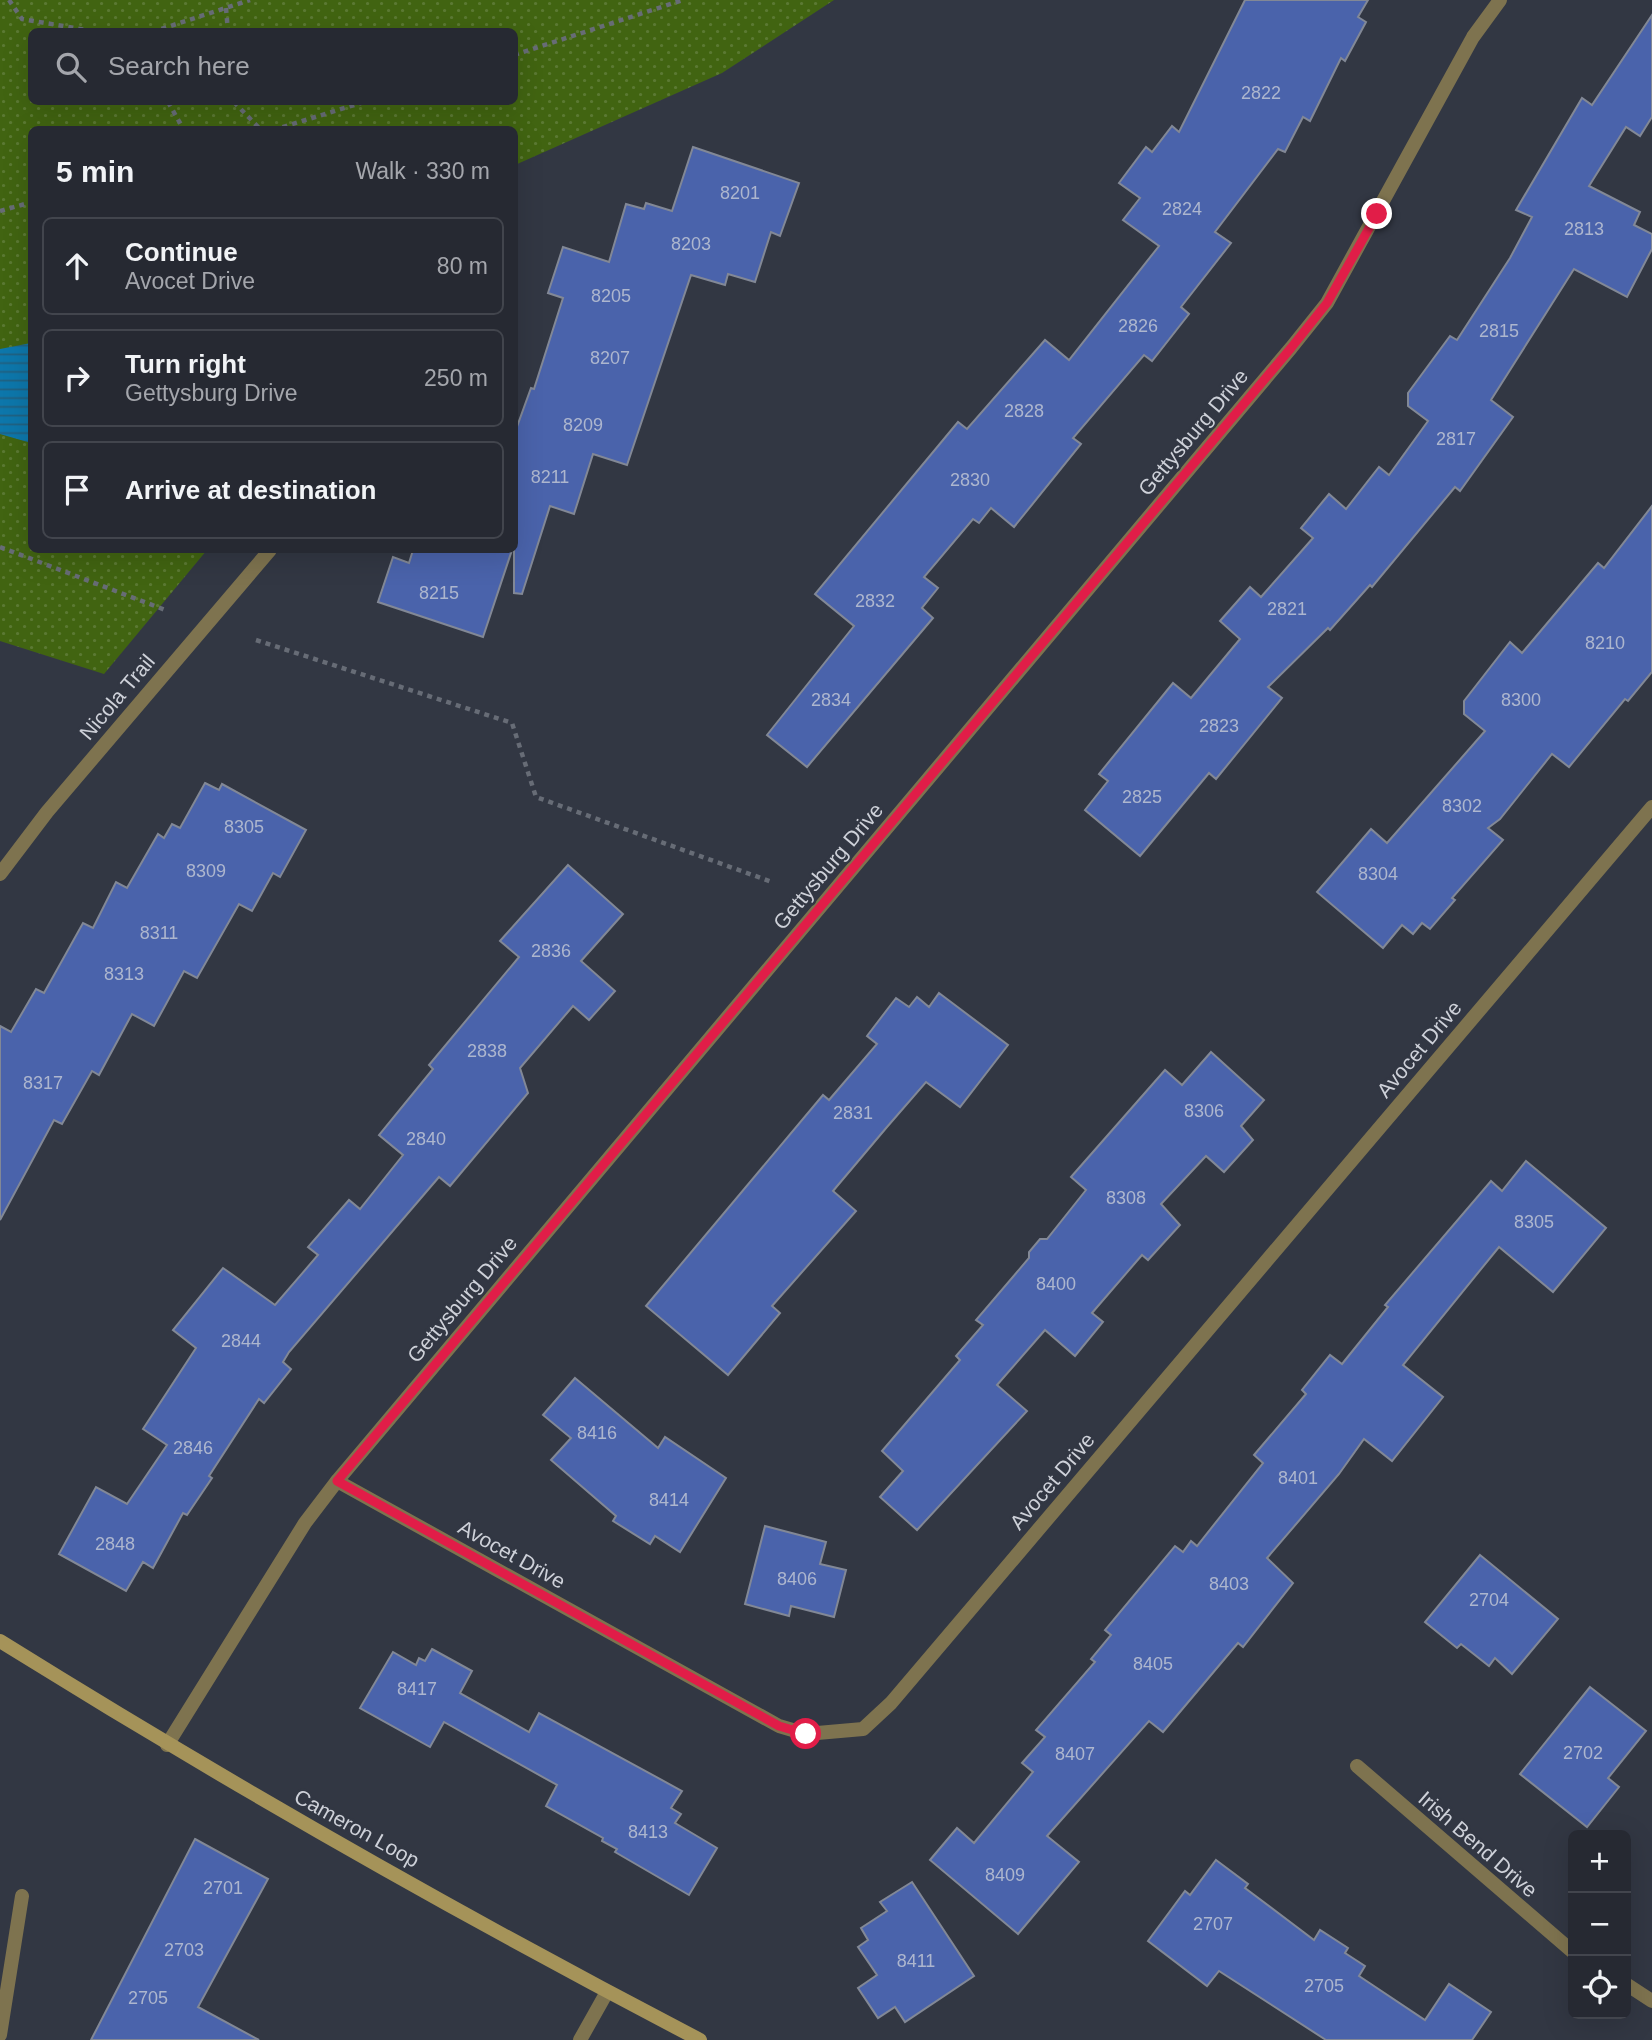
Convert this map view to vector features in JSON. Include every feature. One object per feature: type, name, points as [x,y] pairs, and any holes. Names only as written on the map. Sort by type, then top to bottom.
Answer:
[{"type":"street","name":"Gettysburg Drive","points":[[166,1745],[305,1523],[337,1481],[1327,303],[1473,37],[1500,0]]},
{"type":"street","name":"Nicola Trail","points":[[0,874],[47,812],[267,553]]},
{"type":"street","name":"Avocet Drive","points":[[337,1481],[779,1726],[806,1734],[863,1729],[891,1703],[1652,807]]},
{"type":"street","name":"Cameron Loop","points":[[0,1642],[166,1745],[607,1992],[700,2040]]},
{"type":"street","name":"Irish Bend Drive","points":[[1357,1766],[1568,1948]]},
{"type":"street","points":[[0,2035],[22,1896]]},
{"type":"street","points":[[1631,1987],[1652,2001]]},
{"type":"street","points":[[580,2040],[607,1992]]},
{"type":"path","points":[[9,0],[22,19],[75,28]]},
{"type":"path","points":[[164,28],[250,0]]},
{"type":"path","points":[[518,54],[683,0]]},
{"type":"path","points":[[226,8],[228,28]]},
{"type":"path","points":[[170,105],[182,126]]},
{"type":"path","points":[[237,105],[257,126]]},
{"type":"path","points":[[286,126],[354,105]]},
{"type":"path","points":[[0,211],[28,203]]},
{"type":"path","points":[[0,547],[168,611]]},
{"type":"path","points":[[256,640],[512,723],[536,797],[772,882]]},
{"type":"green space","points":[[0,0],[834,0],[722,73],[518,164],[518,126],[28,126],[28,553],[205,553],[104,674],[0,641]]},
{"type":"water","points":[[28,344],[28,442],[0,434],[0,349]]},
{"type":"building","points":[[1245,0],[1368,0],[1358,17],[1366,22],[1345,61],[1341,58],[1310,121],[1303,117],[1285,152],[1278,149],[1215,232],[1231,243],[1181,307],[1189,314],[1152,361],[1144,355],[1073,438],[1081,444],[1014,527],[991,508],[979,523],[973,519],[924,577],[938,588],[922,608],[933,618],[807,767],[767,735],[854,626],[815,594],[958,422],[967,429],[1045,340],[1069,360],[1159,246],[1123,220],[1140,198],[1119,183],[1146,147],[1152,152],[1172,126],[1179,132]]},
{"type":"building","points":[[1652,15],[1652,117],[1640,136],[1626,127],[1589,186],[1640,212],[1634,225],[1652,234],[1652,249],[1627,297],[1574,269],[1491,400],[1513,417],[1460,491],[1455,487],[1372,587],[1370,585],[1330,630],[1328,628],[1268,687],[1282,698],[1216,779],[1209,773],[1140,856],[1085,810],[1108,781],[1099,774],[1173,683],[1191,698],[1240,639],[1220,621],[1250,587],[1261,597],[1313,538],[1301,528],[1329,494],[1346,509],[1379,467],[1389,475],[1428,421],[1408,406],[1408,393],[1450,336],[1457,340],[1510,258],[1532,217],[1516,210],[1582,98],[1592,105]]},
{"type":"building","points":[[693,147],[799,183],[780,236],[771,232],[755,282],[728,274],[725,285],[691,275],[627,465],[593,454],[574,514],[550,506],[522,594],[514,593],[514,553],[518,553],[518,424],[531,388],[534,389],[563,298],[548,293],[563,247],[609,262],[626,204],[644,209],[646,203],[672,211]]},
{"type":"building","points":[[1652,506],[1652,672],[1628,701],[1625,699],[1569,767],[1552,754],[1500,819],[1488,828],[1503,840],[1452,898],[1455,900],[1430,929],[1422,923],[1413,934],[1402,925],[1383,948],[1317,892],[1371,829],[1387,843],[1485,731],[1464,714],[1464,701],[1510,642],[1522,653],[1598,563],[1604,568]]},
{"type":"building","points":[[412,553],[511,553],[483,637],[378,602],[393,557],[409,563]]},
{"type":"building","points":[[205,783],[219,790],[222,784],[306,830],[280,877],[273,873],[252,911],[239,904],[197,978],[184,971],[154,1026],[132,1014],[99,1075],[92,1071],[62,1124],[54,1120],[0,1220],[0,1026],[11,1032],[36,989],[44,993],[83,923],[93,928],[116,882],[127,888],[158,834],[164,838],[172,824],[180,828]]},
{"type":"building","points":[[568,865],[623,914],[581,961],[615,991],[589,1020],[573,1006],[520,1068],[528,1093],[450,1186],[439,1177],[289,1352],[283,1362],[291,1369],[264,1403],[259,1399],[209,1476],[212,1478],[187,1515],[183,1513],[153,1568],[143,1562],[126,1591],[59,1554],[96,1487],[127,1504],[167,1445],[143,1429],[196,1348],[173,1330],[223,1268],[275,1305],[318,1255],[308,1247],[349,1200],[360,1209],[403,1155],[379,1135],[433,1069],[429,1065],[519,957],[500,941]]},
{"type":"building","points":[[939,993],[1008,1045],[960,1107],[926,1082],[887,1127],[833,1191],[856,1211],[772,1306],[780,1313],[728,1375],[646,1306],[823,1095],[829,1100],[877,1044],[867,1036],[896,998],[909,1007],[917,997],[929,1007]]},
{"type":"building","points":[[1211,1052],[1264,1100],[1241,1126],[1253,1140],[1224,1172],[1206,1156],[1161,1204],[1180,1225],[1148,1260],[1142,1255],[1092,1313],[1103,1322],[1075,1356],[1045,1330],[997,1385],[1027,1411],[917,1530],[880,1497],[903,1471],[882,1451],[960,1360],[956,1356],[983,1325],[976,1320],[1029,1258],[1029,1252],[1040,1239],[1047,1239],[1086,1190],[1071,1177],[1165,1070],[1182,1085]]},
{"type":"building","points":[[1526,1161],[1606,1228],[1553,1292],[1499,1247],[1403,1365],[1443,1397],[1392,1461],[1364,1439],[1339,1474],[1267,1558],[1293,1583],[1243,1647],[1238,1643],[1163,1732],[1149,1721],[1047,1836],[1079,1862],[1018,1934],[930,1860],[957,1828],[974,1843],[1033,1772],[1022,1763],[1045,1737],[1036,1730],[1095,1662],[1091,1659],[1111,1635],[1105,1630],[1175,1546],[1183,1552],[1191,1541],[1197,1546],[1263,1463],[1254,1455],[1306,1394],[1302,1390],[1330,1355],[1342,1364],[1388,1307],[1385,1305],[1491,1181],[1502,1191]]},
{"type":"building","points":[[575,1378],[658,1448],[665,1437],[726,1478],[680,1552],[655,1536],[650,1544],[613,1521],[616,1516],[551,1460],[571,1438],[543,1415]]},
{"type":"building","points":[[765,1526],[826,1542],[820,1564],[846,1570],[834,1617],[791,1606],[789,1616],[745,1604]]},
{"type":"building","points":[[1480,1555],[1558,1619],[1512,1674],[1495,1658],[1489,1666],[1461,1644],[1457,1648],[1425,1622]]},
{"type":"building","points":[[432,1649],[472,1671],[460,1693],[529,1732],[539,1713],[682,1791],[671,1808],[681,1814],[675,1823],[717,1848],[689,1895],[615,1852],[617,1849],[602,1841],[603,1838],[546,1806],[557,1785],[444,1722],[430,1747],[360,1708],[393,1652],[416,1665],[419,1658],[425,1661]]},
{"type":"building","points":[[1590,1687],[1646,1731],[1608,1778],[1619,1787],[1587,1827],[1520,1774]]},
{"type":"building","points":[[195,1839],[268,1879],[198,2007],[259,2040],[91,2040]]},
{"type":"building","points":[[1216,1860],[1248,1884],[1245,1888],[1314,1940],[1320,1930],[1348,1948],[1345,1953],[1365,1966],[1359,1976],[1425,2020],[1449,1984],[1491,2012],[1472,2040],[1326,2040],[1219,1971],[1207,1986],[1148,1941],[1185,1891],[1190,1895]]},
{"type":"building","points":[[912,1882],[974,1976],[905,2022],[895,2007],[878,2018],[858,1988],[877,1975],[858,1947],[868,1940],[861,1928],[887,1911],[880,1902]]},
{"type":"route","points":[[806,1734],[779,1726],[337,1481],[1291,348],[1327,303],[1377,214]]}]
